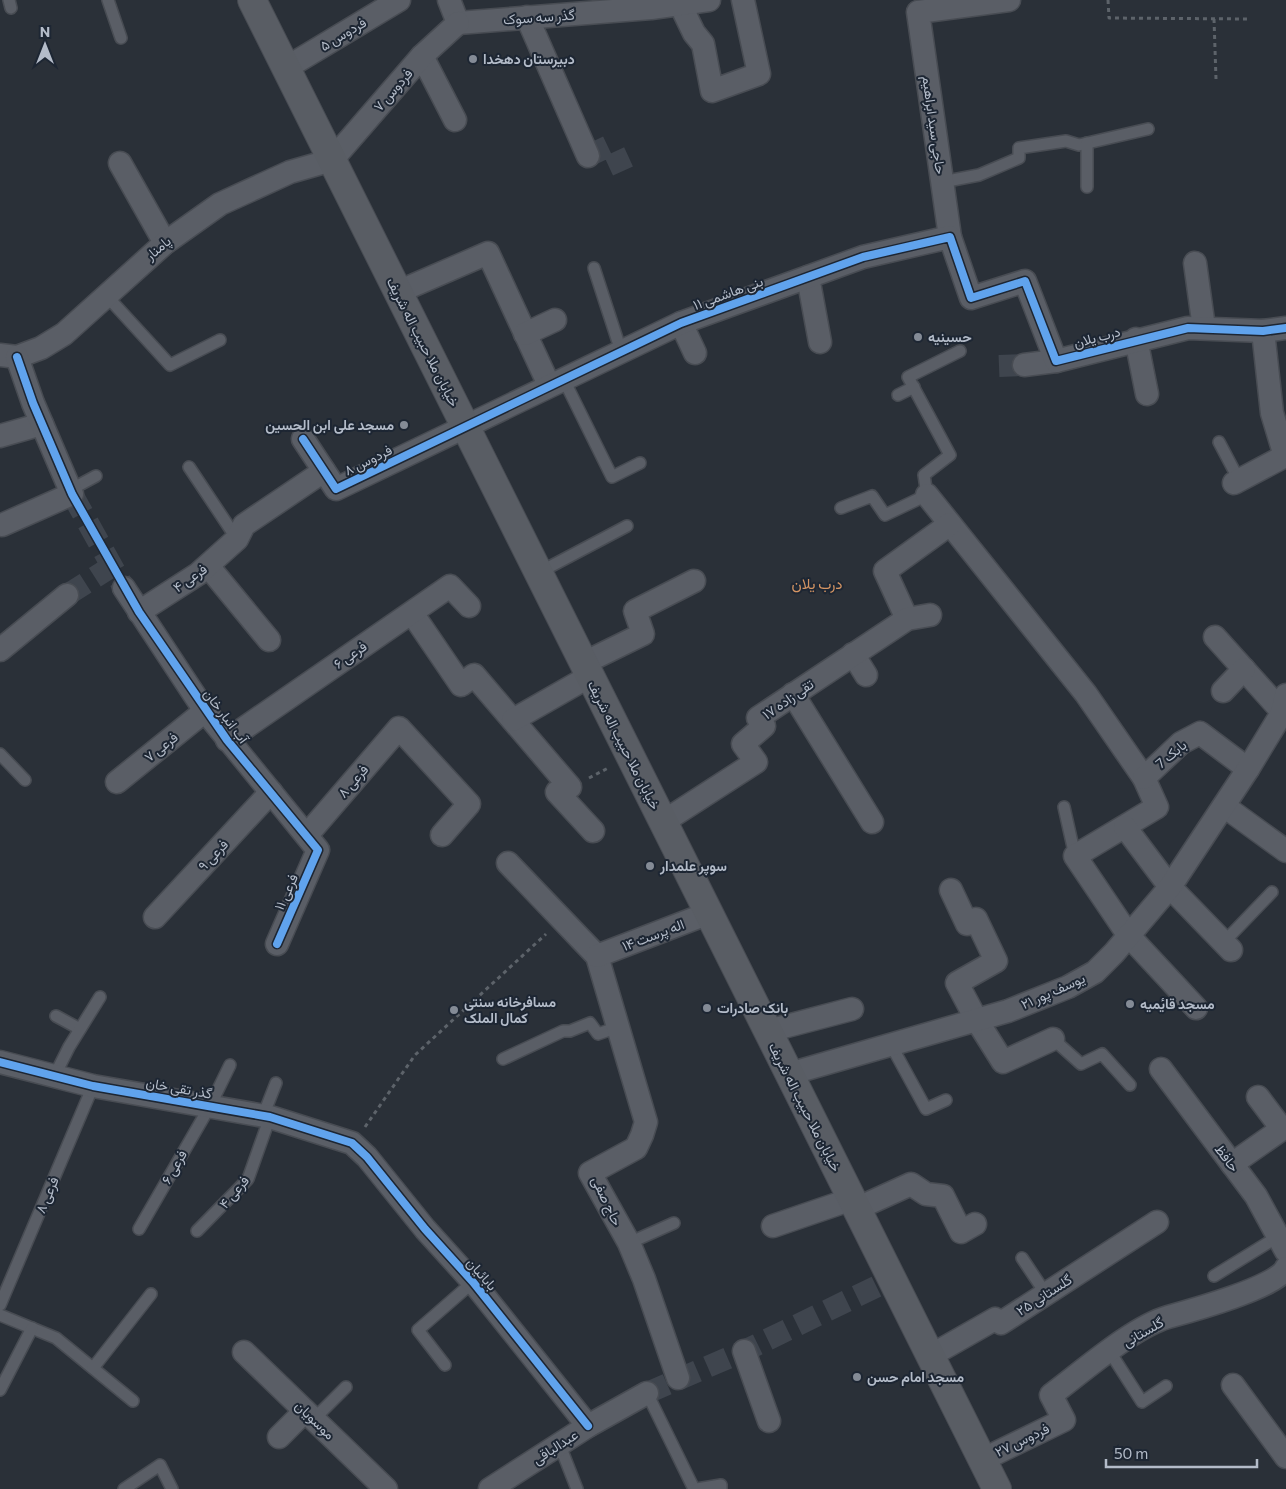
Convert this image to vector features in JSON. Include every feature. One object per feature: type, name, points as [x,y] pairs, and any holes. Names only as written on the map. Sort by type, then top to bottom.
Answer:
[{"type":"main road","name":"خیابان ملا حبیب اله شریف","points":[[252,0],[997,1489]]},
{"type":"street","name":"فردوس ۵","points":[[286,68],[399,0]]},
{"type":"street","points":[[449,0],[458,24]]},
{"type":"street","name":"گذر سه سوک","points":[[458,24],[527,18],[568,7],[680,4],[710,0]]},
{"type":"street","points":[[680,4],[694,33],[703,44],[712,91],[759,74],[743,0]]},
{"type":"street","name":"حاجی سید ابراهیم","points":[[950,237],[918,12],[1009,0]]},
{"type":"street","points":[[527,18],[588,156]]},
{"type":"street","name":"فردوس ۷","points":[[332,160],[422,56],[437,40],[458,24]]},
{"type":"street","points":[[422,56],[455,120]]},
{"type":"street","name":"پامنار","points":[[8,356],[41,348],[73,327],[105,294],[164,242],[199,217],[228,200],[290,172],[332,160]]},
{"type":"street","points":[[120,163],[164,242]]},
{"type":"street","points":[[950,237],[971,298],[1025,281],[1056,361]]},
{"type":"street","name":"بنی هاشمی ۱۱","points":[[465,426],[681,323],[863,257],[950,237]]},
{"type":"street","points":[[398,292],[488,253],[525,334],[556,382]]},
{"type":"street","points":[[1195,263],[1204,328]]},
{"type":"street","points":[[808,277],[820,342]]},
{"type":"street","points":[[525,334],[555,320]]},
{"type":"street","points":[[681,323],[695,353]]},
{"type":"street","name":"درب یلان","points":[[1024,365],[1056,361],[1170,331],[1204,328],[1264,331],[1286,328]]},
{"type":"street","points":[[1236,481],[1285,456],[1272,413],[1264,331]]},
{"type":"street","points":[[1136,339],[1146,394]]},
{"type":"street","points":[[2,526],[71,492],[42,424],[8,356]]},
{"type":"street","points":[[0,436],[42,424]]},
{"type":"street","name":"فردوس ۸","points":[[304,439],[336,489],[465,426]]},
{"type":"street","name":"فرعی ۴","points":[[139,612],[208,566],[237,539],[244,525],[324,470]]},
{"type":"street","points":[[927,495],[1086,694],[1144,778],[1157,807],[1075,856],[1129,936],[1196,1008]]},
{"type":"street","points":[[930,614],[908,618],[885,571],[950,524]]},
{"type":"street","points":[[208,566],[269,640]]},
{"type":"street","points":[[513,720],[643,634],[635,611],[694,581]]},
{"type":"street","name":"فرعی ۶","points":[[227,740],[450,586],[469,606]]},
{"type":"street","name":"آب انبار خان","points":[[124,588],[205,711],[313,842]]},
{"type":"street","points":[[0,650],[68,595]]},
{"type":"street","points":[[412,613],[461,684],[474,675],[570,787],[557,792],[593,830]]},
{"type":"street","name":"تقی زاده ۱۷","points":[[663,822],[756,762],[743,744],[764,726],[758,718],[908,618]]},
{"type":"street","points":[[1215,637],[1244,670],[1285,708]]},
{"type":"street","points":[[852,654],[866,675]]},
{"type":"street","points":[[1223,691],[1244,670]]},
{"type":"street","points":[[793,694],[872,822]]},
{"type":"street","name":"یوسف پور ۲۱","points":[[789,1074],[890,1043],[1008,1011],[1083,980],[1105,964],[1170,887],[1248,769],[1285,708]]},
{"type":"street","name":"فرعی ۷","points":[[117,782],[205,711]]},
{"type":"street","name":"فرعی ۸","points":[[313,842],[399,728],[469,804],[442,834]]},
{"type":"street","name":"بابک 7","points":[[1144,778],[1181,743],[1200,733],[1248,769]]},
{"type":"street","name":"فرعی ۹","points":[[155,917],[271,792]]},
{"type":"street","points":[[1224,806],[1286,851]]},
{"type":"street","points":[[1124,827],[1170,887],[1228,946]]},
{"type":"street","name":"فرعی ۱۱","points":[[277,944],[313,842]]},
{"type":"street","points":[[508,863],[562,920],[580,936],[597,956]]},
{"type":"street","points":[[951,890],[967,924],[976,919],[996,962],[957,983],[976,1019],[1003,1062],[1053,1039]]},
{"type":"street","name":"اله پرست ۱۴","points":[[597,956],[708,913]]},
{"type":"street","name":"حاج صفی","points":[[597,956],[646,1122],[636,1148],[590,1173],[629,1243],[644,1279],[678,1378]]},
{"type":"street","points":[[768,1031],[852,1009]]},
{"type":"street","name":"گذر تقی خان","points":[[0,1062],[93,1086],[266,1116],[312,1128],[352,1143]]},
{"type":"street","name":"حافظ","points":[[1161,1069],[1256,1196],[1281,1233]]},
{"type":"street","points":[[1232,1164],[1282,1129],[1258,1097]]},
{"type":"street","name":"بابائیان","points":[[352,1143],[367,1157],[424,1229],[473,1282],[588,1426]]},
{"type":"street","points":[[773,1226],[854,1204],[911,1184],[926,1194],[943,1196],[961,1232],[975,1224]]},
{"type":"street","name":"گلستانی ۲۵","points":[[930,1356],[994,1319],[1002,1324],[1157,1222]]},
{"type":"street","name":"گلستانی","points":[[1051,1395],[1151,1324],[1282,1281]]},
{"type":"street","points":[[744,1351],[768,1421]]},
{"type":"street","name":"موسویان","points":[[244,1352],[386,1489]]},
{"type":"street","points":[[1233,1385],[1286,1457]]},
{"type":"street","name":"عبدالباقی","points":[[490,1489],[559,1443],[647,1393]]},
{"type":"street","name":"فردوس ۲۷","points":[[982,1460],[1064,1420],[1051,1395]]},
{"type":"street","points":[[280,1437],[309,1415]]},
{"type":"lane","points":[[108,0],[121,38]]},
{"type":"lane","points":[[942,182],[980,175],[1019,158],[1019,148],[1066,141],[1079,145],[1148,129]]},
{"type":"lane","points":[[1087,143],[1087,187]]},
{"type":"lane","points":[[594,268],[621,351]]},
{"type":"lane","points":[[105,294],[170,365],[220,340]]},
{"type":"lane","points":[[841,508],[872,496],[885,515],[927,495],[924,475],[950,455],[908,377],[960,351]]},
{"type":"lane","points":[[556,382],[612,477],[640,463]]},
{"type":"lane","points":[[898,395],[914,388]]},
{"type":"lane","points":[[1219,442],[1236,481]]},
{"type":"lane","points":[[189,467],[237,539]]},
{"type":"lane","points":[[71,492],[96,476]]},
{"type":"lane","points":[[538,573],[627,526]]},
{"type":"lane","points":[[0,754],[25,780]]},
{"type":"lane","points":[[1064,807],[1075,856]]},
{"type":"lane","points":[[1228,946],[1272,892]]},
{"type":"lane","points":[[54,1077],[100,997]]},
{"type":"lane","points":[[56,1016],[80,1029]]},
{"type":"lane","points":[[503,1059],[563,1031],[570,1032],[590,1023],[598,1034],[618,1027]]},
{"type":"lane","points":[[1053,1039],[1081,1064],[1102,1054],[1130,1085]]},
{"type":"lane","points":[[890,1043],[926,1109],[946,1100]]},
{"type":"lane","name":"فرعی ۶","points":[[139,1229],[210,1106],[230,1065]]},
{"type":"lane","name":"فرعی ۴","points":[[197,1231],[248,1179],[276,1083]]},
{"type":"lane","name":"فرعی ۸","points":[[0,1305],[93,1086]]},
{"type":"lane","points":[[629,1243],[674,1223]]},
{"type":"lane","points":[[1214,1276],[1281,1233]]},
{"type":"lane","points":[[1022,1258],[1046,1294]]},
{"type":"lane","points":[[445,1365],[418,1330],[473,1282]]},
{"type":"lane","points":[[93,1368],[151,1294]]},
{"type":"lane","points":[[0,1315],[56,1338],[133,1402]]},
{"type":"lane","points":[[0,1390],[32,1328]]},
{"type":"lane","points":[[1110,1352],[1142,1402],[1166,1386]]},
{"type":"lane","points":[[309,1415],[346,1387]]},
{"type":"lane","points":[[647,1393],[696,1489],[720,1485],[722,1489]]},
{"type":"lane","points":[[559,1443],[577,1489]]},
{"type":"lane","points":[[124,1489],[160,1465],[172,1489]]},
{"type":"path","points":[[1108,0],[1109,18],[1249,20]]},
{"type":"path","points":[[1214,19],[1216,79]]},
{"type":"path","points":[[570,787],[631,757]]},
{"type":"path","points":[[352,1143],[375,1114],[396,1080],[415,1055],[562,920]]},
{"type":"tunnel","points":[[588,156],[611,145],[623,171]]},
{"type":"tunnel","points":[[999,366],[1024,365]]},
{"type":"tunnel","points":[[72,494],[124,588]]},
{"type":"tunnel","points":[[67,595],[111,567]]},
{"type":"tunnel","points":[[647,1393],[744,1351],[892,1279]]},
{"type":"cycle path","points":[[303,439],[336,489],[681,323],[863,257],[950,237],[971,298],[1025,281],[1056,361],[1188,328],[1263,331],[1286,328]]},
{"type":"cycle path","points":[[17,357],[33,403],[72,494],[139,612],[227,740],[318,850],[277,944]]},
{"type":"cycle path","points":[[0,1062],[93,1086],[270,1117],[352,1143],[367,1157],[425,1229],[473,1282],[588,1426]]},
{"type":"place","name":"دبیرستان دهخدا","points":[[473,59]]},
{"type":"place","name":"حسینیه","points":[[918,337]]},
{"type":"place","name":"مسجد علی ابن الحسین","points":[[404,425]]},
{"type":"place","name":"سوپر علمدار","points":[[650,866]]},
{"type":"place","name":"مسجد قایٔمیه","points":[[1130,1004]]},
{"type":"place","name":"بانک صادرات","points":[[707,1008]]},
{"type":"place","name":"مسافرخانه سنتی کمال الملک","points":[[454,1010]]},
{"type":"place","name":"مسجد امام حسن","points":[[857,1377]]},
{"type":"district","name":"درب یلان","points":[[817,584]]}]
